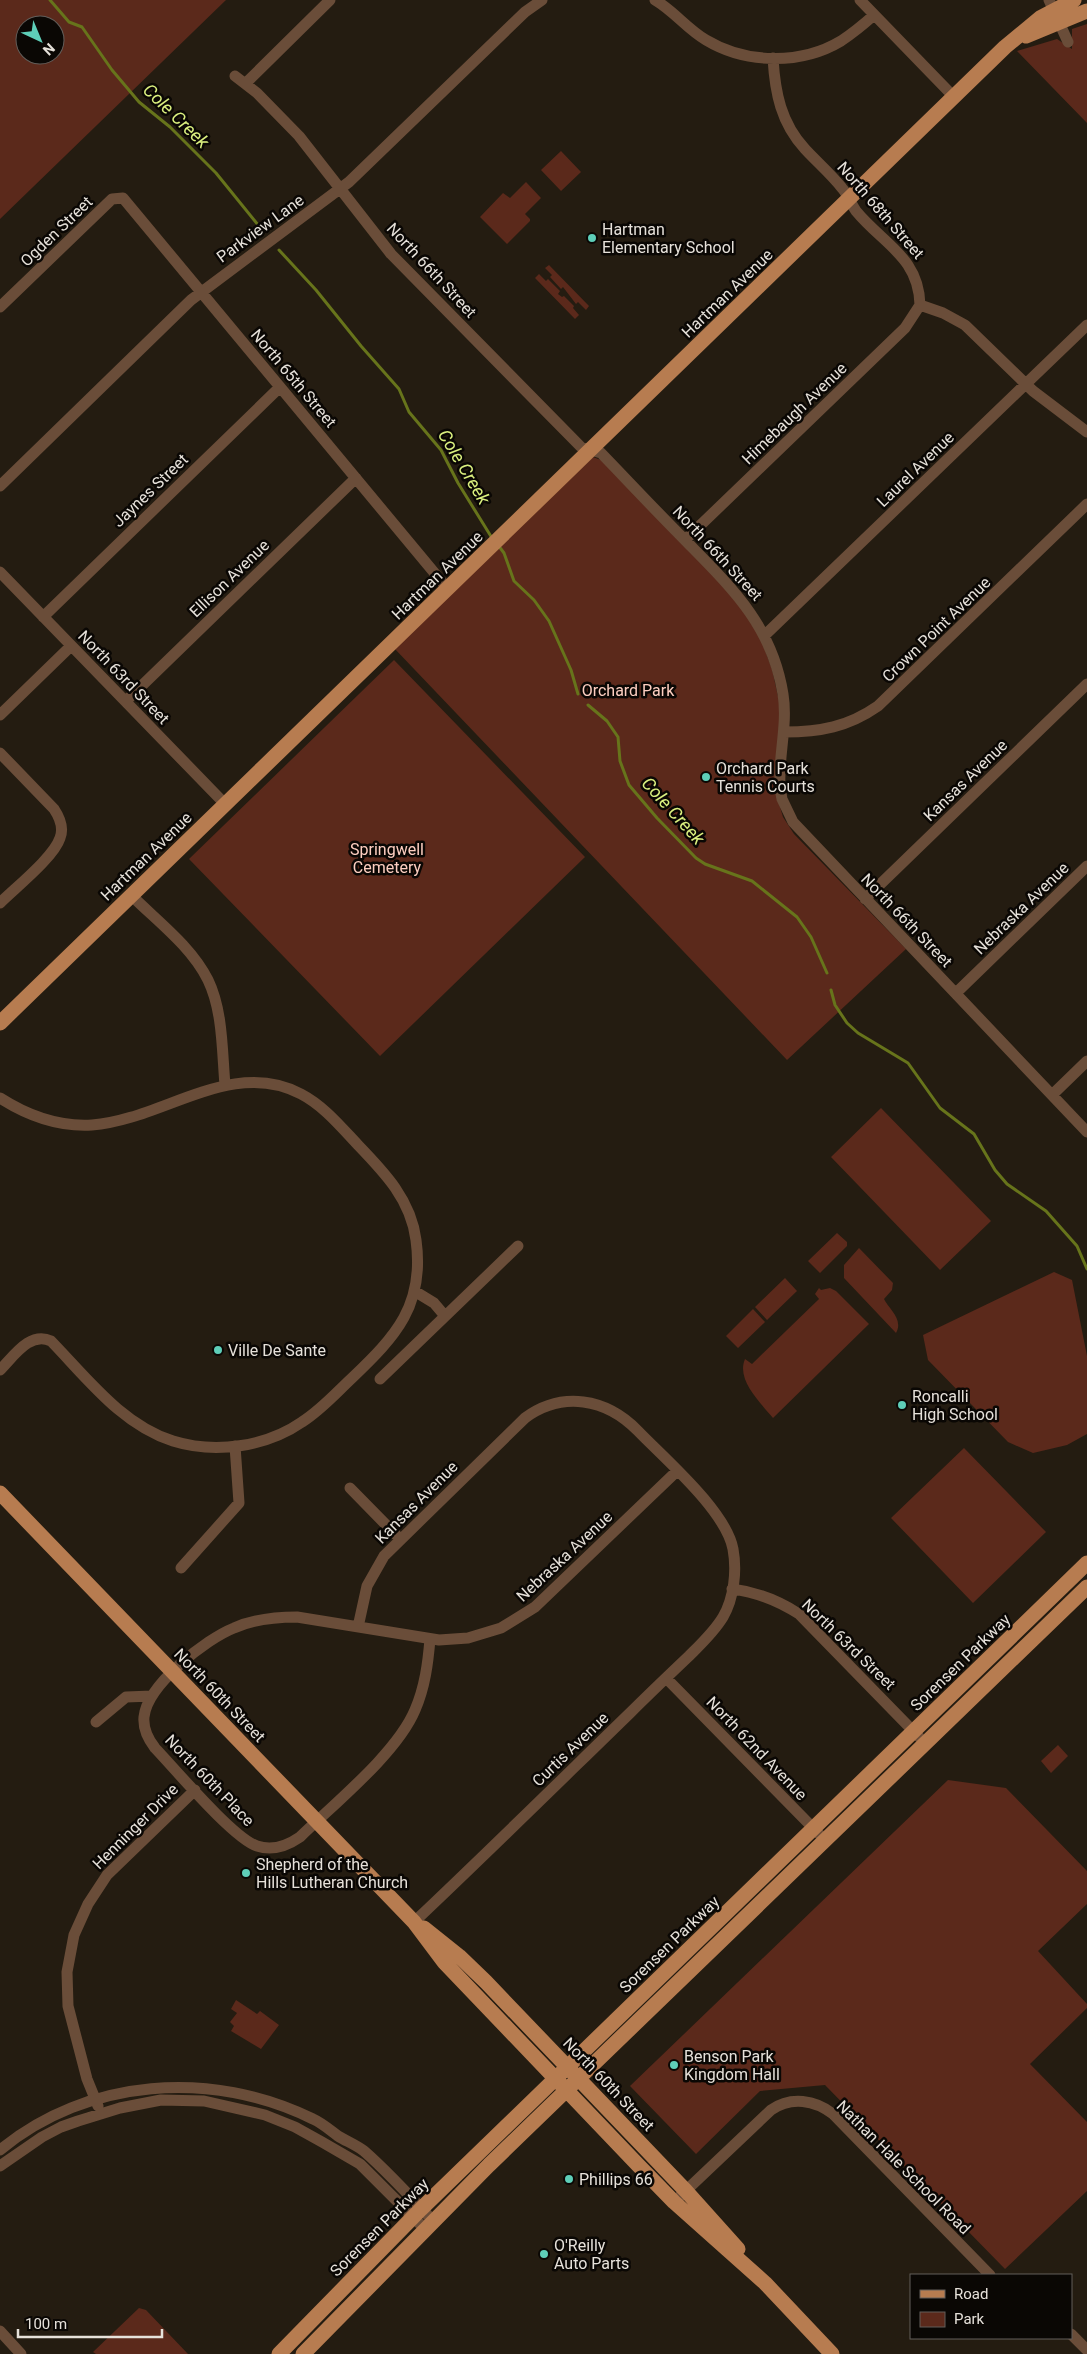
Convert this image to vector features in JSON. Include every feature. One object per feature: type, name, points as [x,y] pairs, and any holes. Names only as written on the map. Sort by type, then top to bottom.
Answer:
[{"type":"main road","name":"Hartman Avenue","points":[[0,1023],[1005,47],[1023,30],[1054,10],[1074,0]]},
{"type":"main road","name":"Hartman Avenue","points":[[1054,10],[1087,11]]},
{"type":"main road","name":"North 60th Street","points":[[0,1493],[414,1922],[444,1962],[674,2202],[765,2284],[832,2354]]},
{"type":"main road","name":"Sorensen Parkway","points":[[279,2354],[417,2213],[1087,1563]]},
{"type":"main road","name":"Sorensen Parkway","points":[[303,2354],[429,2225],[579,2078],[1087,1587]]},
{"type":"main road","name":"North 60th Street","points":[[414,1922],[459,1956],[579,2078],[686,2191],[756,2270],[765,2284]]},
{"type":"street","points":[[246,83],[330,0]]},
{"type":"street","name":"Parkview Lane","points":[[0,486],[201,292],[341,189],[525,12],[542,0]]},
{"type":"street","points":[[655,0],[696,34],[716,46],[744,56],[773,58],[800,56],[828,48],[851,34],[874,14]]},
{"type":"street","points":[[860,0],[954,97]]},
{"type":"street","points":[[1054,10],[1068,42]]},
{"type":"street","name":"North 68th Street","points":[[773,58],[777,98],[790,130],[843,189],[856,210],[915,274],[919,286],[920,305]]},
{"type":"street","name":"North 66th Street","points":[[235,76],[246,83],[299,136],[391,254],[581,447],[600,453],[734,591],[747,607],[764,636],[781,683],[784,732],[779,777],[785,806],[800,832],[1087,1132]]},
{"type":"street","name":"North 65th Street","points":[[112,199],[120,198],[127,202],[448,588]]},
{"type":"street","name":"Ogden Street","points":[[0,308],[112,199]]},
{"type":"street","points":[[920,305],[943,313],[965,325],[1026,385],[1087,432]]},
{"type":"street","name":"Himebaugh Avenue","points":[[685,540],[905,328],[920,305]]},
{"type":"street","name":"Laurel Avenue","points":[[764,636],[1087,325]]},
{"type":"street","name":"Jaynes Street","points":[[43,617],[280,387]]},
{"type":"street","name":"Ellison Avenue","points":[[126,702],[356,478]]},
{"type":"street","name":"Crown Point Avenue","points":[[784,732],[811,732],[834,728],[856,720],[878,706],[1087,504]]},
{"type":"street","name":"North 63rd Street","points":[[0,572],[225,804]]},
{"type":"street","points":[[0,715],[72,646]]},
{"type":"street","name":"Kansas Avenue","points":[[865,899],[1087,684]]},
{"type":"street","points":[[0,752],[54,809],[62,827],[61,838],[52,852],[0,903]]},
{"type":"street","name":"Nebraska Avenue","points":[[956,993],[1087,866]]},
{"type":"street","points":[[131,895],[186,948],[209,981],[218,1015],[225,1085]]},
{"type":"street","points":[[1052,1095],[1087,1061]]},
{"type":"street","points":[[0,1098],[41,1118],[70,1124],[94,1125],[126,1118],[225,1085],[254,1082],[270,1083],[301,1094],[322,1108],[383,1171],[401,1195],[413,1226],[418,1261],[416,1292],[409,1308],[389,1341],[323,1406],[286,1432],[255,1443],[212,1447],[185,1444],[143,1427],[113,1405],[51,1341],[45,1338],[35,1338],[29,1341],[0,1370]]},
{"type":"street","points":[[380,1379],[518,1246]]},
{"type":"street","points":[[416,1292],[434,1303],[445,1316]]},
{"type":"street","name":"Kansas Avenue","points":[[358,1627],[364,1597],[372,1575],[384,1556],[525,1418],[548,1405],[574,1400],[594,1403],[622,1416],[677,1471]]},
{"type":"street","points":[[181,1568],[239,1503],[235,1446]]},
{"type":"street","points":[[677,1471],[714,1511],[728,1532],[735,1560],[732,1589]]},
{"type":"street","name":"Nebraska Avenue","points":[[358,1627],[430,1639],[454,1640],[479,1636],[501,1628],[522,1617],[552,1592],[677,1471]]},
{"type":"street","points":[[350,1488],[400,1539]]},
{"type":"street","name":"North 63rd Street","points":[[732,1589],[746,1591],[775,1601],[799,1614],[925,1743]]},
{"type":"street","name":"Curtis Avenue","points":[[414,1922],[666,1678],[718,1625],[730,1602],[732,1589]]},
{"type":"street","points":[[174,1672],[214,1638],[235,1627],[257,1620],[297,1617],[358,1627]]},
{"type":"street","points":[[317,1821],[388,1751],[406,1728],[423,1686],[430,1639]]},
{"type":"street","name":"North 60th Place","points":[[174,1672],[152,1696],[144,1716],[146,1732],[155,1748],[195,1790],[239,1835],[259,1847],[272,1848],[283,1846],[300,1837],[317,1821]]},
{"type":"street","name":"North 62nd Avenue","points":[[666,1678],[825,1841]]},
{"type":"street","points":[[96,1722],[126,1697],[152,1696]]},
{"type":"street","name":"Henninger Drive","points":[[100,2114],[87,2079],[68,2006],[67,1972],[74,1936],[88,1904],[107,1875],[195,1790]]},
{"type":"street","points":[[0,2150],[16,2137],[43,2121],[72,2106],[96,2099],[140,2089],[163,2087],[213,2088],[234,2092],[314,2119],[362,2150],[429,2225]]},
{"type":"street","points":[[0,2166],[60,2127],[100,2114],[161,2100],[204,2101],[265,2115],[304,2132],[360,2164],[417,2213]]},
{"type":"street","name":"Nathan Hale School Road","points":[[674,2202],[771,2110],[789,2102],[810,2102],[833,2114],[989,2274]]},
{"type":"street","points":[[0,2330],[21,2354]]},
{"type":"street","points":[[1072,2335],[1087,2350]]},
{"type":"green space","points":[[0,0],[226,0],[0,219]]},
{"type":"green space","points":[[1087,24],[1087,123],[1017,51],[1057,39],[1072,49],[1072,29]]},
{"type":"green space","points":[[561,151],[581,172],[561,191],[541,170]]},
{"type":"green space","points":[[526,182],[541,198],[525,214],[530,221],[507,244],[480,217],[503,193],[510,198]]},
{"type":"green space","points":[[549,265],[589,306],[586,310],[578,302],[576,304],[563,287],[561,289],[550,277],[552,275],[545,268]]},
{"type":"green space","points":[[539,274],[546,281],[548,279],[560,291],[558,294],[562,297],[564,296],[574,306],[573,308],[579,315],[575,319],[535,278]]},
{"type":"green space","name":"Orchard Park","points":[[593,457],[601,460],[734,597],[760,637],[772,669],[779,701],[777,797],[783,817],[794,834],[906,949],[787,1060],[394,648]]},
{"type":"green space","name":"Springwell Cemetery","points":[[394,660],[585,857],[380,1056],[189,859]]},
{"type":"green space","points":[[881,1108],[991,1221],[940,1270],[831,1157]]},
{"type":"green space","points":[[837,1233],[847,1242],[847,1246],[820,1273],[808,1261]]},
{"type":"green space","points":[[859,1248],[893,1283],[892,1290],[884,1299],[897,1318],[898,1328],[896,1333],[844,1278],[844,1265]]},
{"type":"green space","points":[[1054,1272],[1072,1280],[1087,1356],[1087,1434],[1067,1445],[1033,1453],[1008,1442],[928,1360],[923,1335]]},
{"type":"green space","points":[[785,1278],[797,1291],[767,1320],[755,1307]]},
{"type":"green space","points":[[819,1288],[821,1290],[830,1288],[836,1291],[869,1324],[773,1418],[746,1383],[743,1367],[745,1359],[752,1364],[819,1299],[815,1294]]},
{"type":"green space","points":[[753,1309],[765,1322],[738,1348],[726,1336]]},
{"type":"green space","points":[[964,1448],[1046,1532],[973,1603],[891,1518]]},
{"type":"green space","points":[[1058,1745],[1068,1756],[1051,1773],[1041,1761]]},
{"type":"green space","points":[[948,1780],[1006,1788],[1087,1871],[1087,1904],[1038,1951],[1087,2004],[1087,2008],[1030,2064],[1087,2122],[1087,2191],[1005,2269],[825,2085],[760,2091],[696,2154],[630,2086]]},
{"type":"green space","points":[[236,2000],[257,2014],[260,2011],[279,2025],[261,2049],[231,2031],[234,2026],[230,2022],[237,2013],[231,2009]]},
{"type":"green space","points":[[139,2308],[146,2310],[188,2354],[96,2354],[93,2352]]},
{"type":"waterway","name":"Cole Creek","points":[[50,0],[69,22],[82,27],[112,70],[139,102],[170,127],[216,173],[263,231]]},
{"type":"waterway","name":"Cole Creek","points":[[279,250],[316,290],[399,389],[409,412],[441,450],[458,483],[492,538]]},
{"type":"waterway","name":"Cole Creek","points":[[498,545],[504,553],[514,581],[534,600],[549,621],[571,670],[578,694]]},
{"type":"waterway","name":"Cole Creek","points":[[588,705],[607,721],[618,737],[620,761],[629,785],[657,818],[696,858],[705,864],[752,881],[797,917],[811,937],[827,973]]},
{"type":"waterway","name":"Cole Creek","points":[[831,990],[835,1005],[847,1023],[858,1033],[908,1063],[940,1108],[974,1134],[995,1170],[1007,1184],[1046,1211],[1077,1246],[1087,1269]]},
{"type":"place","name":"Hartman Elementary School","points":[[592,238]]},
{"type":"place","name":"Orchard Park Tennis Courts","points":[[706,777]]},
{"type":"place","name":"Ville De Sante","points":[[218,1350]]},
{"type":"place","name":"Roncalli High School","points":[[902,1405]]},
{"type":"place","name":"Shepherd of the Hills Lutheran Church","points":[[246,1873]]},
{"type":"place","name":"Benson Park Kingdom Hall","points":[[674,2065]]},
{"type":"place","name":"Phillips 66","points":[[569,2179]]},
{"type":"place","name":"O'Reilly Auto Parts","points":[[544,2254]]}]
